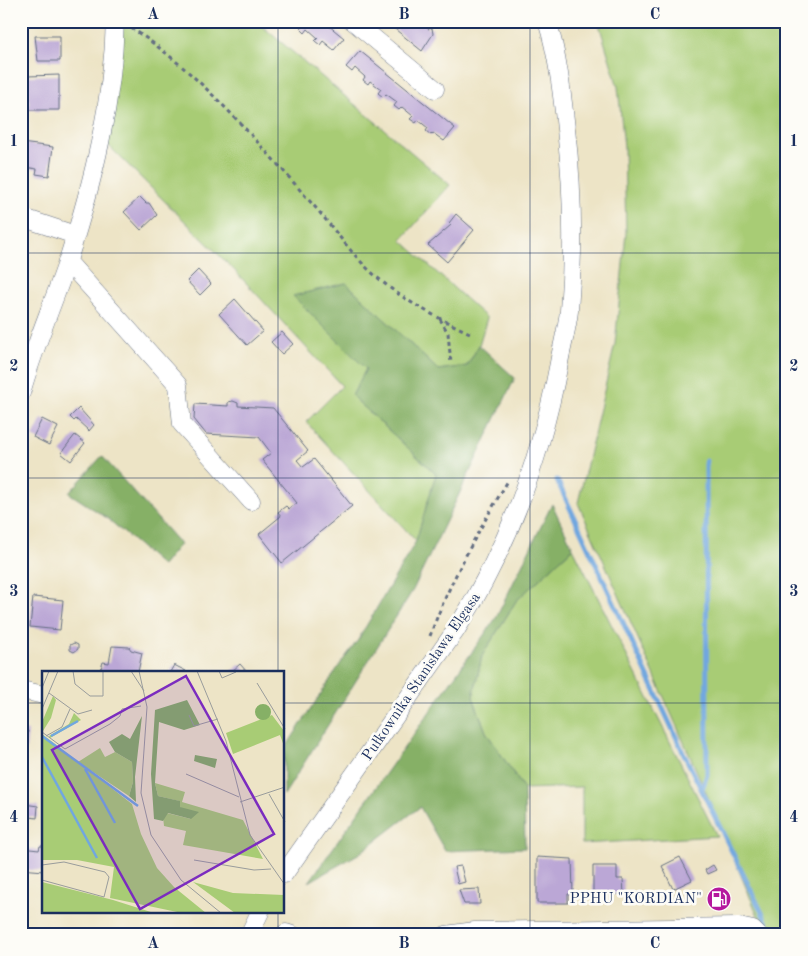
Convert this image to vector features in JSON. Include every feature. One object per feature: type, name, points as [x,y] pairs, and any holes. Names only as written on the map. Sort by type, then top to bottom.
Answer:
[{"type":"street","points":[[352,21],[435,89]]},
{"type":"street","name":"Pułkownika Stanisława Elgasa","points":[[285,873],[456,630],[480,592],[509,532],[538,452],[554,391],[568,314],[572,264],[571,173],[562,94],[547,21]]},
{"type":"street","points":[[21,393],[36,344],[68,261],[108,106],[121,24]]},
{"type":"street","points":[[21,217],[75,235]]},
{"type":"street","points":[[68,261],[178,385],[182,424],[251,501]]},
{"type":"street","points":[[21,690],[42,695]]},
{"type":"street","points":[[249,935],[259,914]]},
{"type":"street","points":[[446,935],[475,931],[739,927],[753,930],[758,935]]},
{"type":"path","points":[[121,24],[154,44],[198,82],[309,200],[365,266],[394,290],[440,318],[472,334]]},
{"type":"path","points":[[440,318],[448,333],[451,363]]},
{"type":"path","points":[[427,644],[443,600],[479,528],[512,473]]},
{"type":"green space","points":[[121,21],[256,21],[450,185],[401,240],[487,318],[479,345],[467,366],[438,370],[346,283],[293,296],[366,369],[352,396],[436,474],[416,541],[306,422],[342,386],[235,271],[106,143]]},
{"type":"green space","points":[[598,21],[787,21],[787,935],[766,935],[705,790],[578,503],[615,344],[626,233],[624,147],[618,87]]},
{"type":"green space","points":[[346,283],[438,370],[467,366],[479,345],[515,378],[413,590],[285,793],[285,748],[358,640],[416,541],[436,474],[352,396],[366,369],[293,296]]},
{"type":"green space","points":[[102,456],[180,544],[162,566],[107,518],[69,493]]},
{"type":"green space","points":[[552,504],[573,548],[516,601],[482,656],[473,697],[486,732],[524,789],[525,848],[445,851],[420,807],[360,853],[309,882],[496,618]]},
{"type":"green space","points":[[573,548],[717,836],[582,844],[582,787],[524,789],[486,732],[473,697],[482,656],[516,601]]},
{"type":"building","points":[[298,21],[323,21],[344,38],[334,50],[323,41],[320,45],[315,41],[318,38],[308,29],[305,33],[300,28],[303,25]]},
{"type":"building","points":[[385,21],[426,21],[428,29],[432,28],[433,34],[422,51]]},
{"type":"building","points":[[35,36],[60,36],[60,61],[38,61]]},
{"type":"building","points":[[360,51],[455,128],[444,141],[433,133],[431,135],[426,131],[428,128],[418,120],[416,123],[410,119],[413,116],[402,107],[399,110],[394,106],[397,102],[386,94],[383,97],[378,93],[381,89],[370,81],[368,84],[363,80],[365,77],[355,68],[352,72],[346,67]]},
{"type":"building","points":[[59,75],[59,110],[29,110],[28,76]]},
{"type":"building","points":[[21,143],[53,147],[49,176],[36,174],[37,169],[25,167],[24,173],[21,172]]},
{"type":"building","points":[[140,197],[146,203],[149,203],[157,215],[141,230],[124,212]]},
{"type":"building","points":[[456,214],[474,230],[447,262],[428,245],[451,225],[449,223]]},
{"type":"building","points":[[198,270],[211,284],[200,295],[187,281]]},
{"type":"building","points":[[235,299],[263,331],[247,345],[219,314]]},
{"type":"building","points":[[282,332],[293,344],[282,354],[271,342]]},
{"type":"building","points":[[228,402],[238,403],[238,406],[273,408],[308,451],[297,460],[303,467],[314,459],[352,506],[282,563],[259,534],[281,516],[278,512],[286,506],[289,509],[297,503],[262,460],[271,453],[259,437],[206,434],[194,419],[195,404],[228,406]]},
{"type":"building","points":[[79,408],[94,425],[89,431],[76,419],[74,421],[70,417]]},
{"type":"building","points":[[42,419],[58,427],[49,445],[33,437]]},
{"type":"building","points":[[75,435],[85,443],[71,461],[61,453]]},
{"type":"building","points":[[33,597],[63,600],[60,630],[30,627]]},
{"type":"building","points":[[74,643],[78,645],[78,649],[74,652],[70,650],[70,645]]},
{"type":"building","points":[[112,646],[129,647],[131,650],[142,653],[138,671],[100,671],[103,662],[109,663]]},
{"type":"building","points":[[240,664],[246,671],[232,671]]},
{"type":"building","points":[[174,665],[186,671],[171,671]]},
{"type":"building","points":[[21,730],[28,731],[26,749],[21,748]]},
{"type":"building","points":[[24,804],[38,806],[37,818],[22,816]]},
{"type":"building","points":[[40,846],[42,846],[42,871],[21,869],[21,848],[39,850]]},
{"type":"building","points":[[537,857],[572,859],[573,894],[568,894],[568,903],[537,903]]},
{"type":"building","points":[[680,857],[692,880],[673,889],[662,866]]},
{"type":"building","points":[[713,865],[716,870],[707,874],[705,870]]},
{"type":"building","points":[[461,866],[465,882],[458,884],[454,867]]},
{"type":"building","points":[[593,866],[617,866],[617,879],[623,879],[624,894],[593,894]]},
{"type":"building","points":[[479,889],[480,904],[464,904],[459,890]]},
{"type":"building","name":"PPHU \"KORDIAN\"","points":[[723,893],[726,900],[715,905],[712,898]]},
{"type":"waterway","points":[[702,789],[707,775],[706,461]]},
{"type":"waterway","points":[[557,480],[684,754],[773,935]]},
{"type":"place","name":"PPHU \"KORDIAN\"","points":[[719,899]]}]
